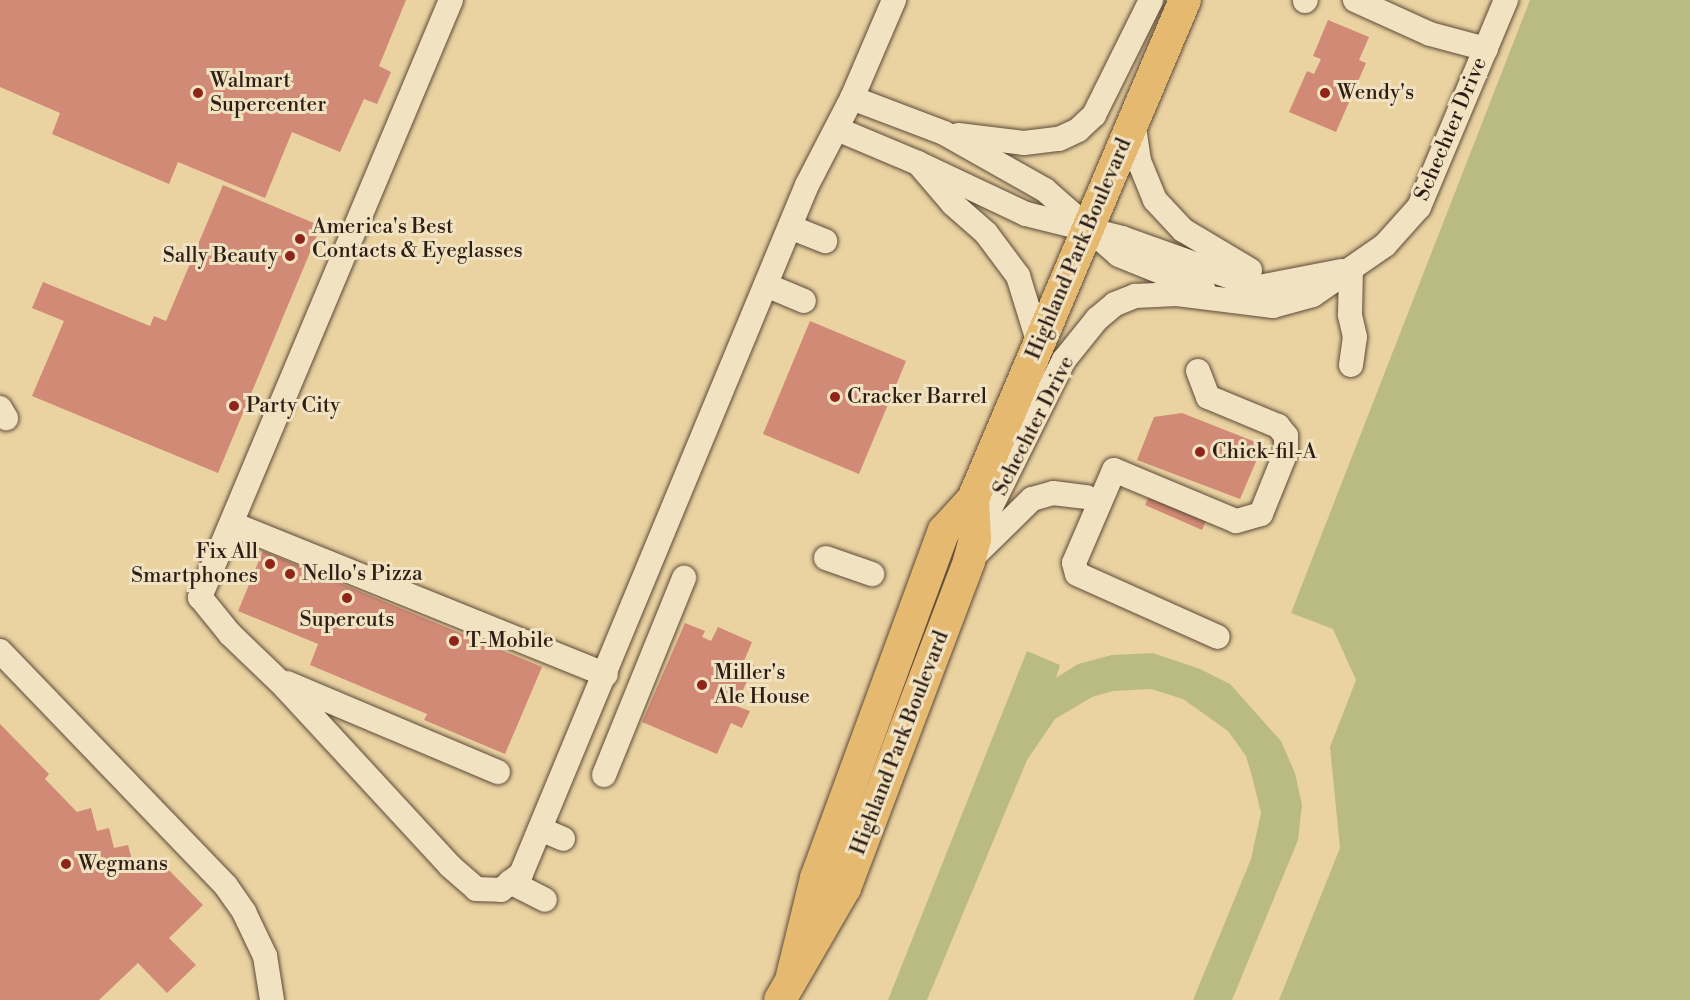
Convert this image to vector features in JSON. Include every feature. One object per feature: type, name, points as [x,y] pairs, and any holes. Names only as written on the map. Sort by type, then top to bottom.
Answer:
[{"type":"main road","name":"Highland Park Boulevard","points":[[786,988],[816,878],[944,531],[973,499],[1185,0]]},
{"type":"main road","name":"Highland Park Boulevard","points":[[786,988],[845,888],[972,550],[973,499]]},
{"type":"lane","points":[[451,0],[233,524],[200,597],[230,634],[276,679],[476,890],[501,890],[521,874],[606,675],[790,227],[852,98],[894,0]]},
{"type":"lane","points":[[944,133],[1024,143],[1059,139],[1078,130],[1094,115],[1151,0]]},
{"type":"lane","points":[[1354,0],[1401,29],[1486,49]]},
{"type":"lane","name":"Schechter Drive","points":[[972,550],[1065,360],[1097,319],[1115,304],[1135,296],[1177,294],[1273,306],[1313,295],[1385,245],[1419,207],[1506,0]]},
{"type":"lane","points":[[852,98],[944,133],[1045,190],[1088,231]]},
{"type":"lane","points":[[1133,118],[1139,161],[1155,200],[1183,230],[1224,257],[1264,277],[1288,284]]},
{"type":"lane","points":[[837,129],[918,163],[1026,214],[1088,231]]},
{"type":"lane","points":[[918,163],[953,204],[986,233],[1018,276],[1039,344]]},
{"type":"lane","points":[[790,227],[825,241]]},
{"type":"lane","name":"Schechter Drive","points":[[1088,231],[1122,237],[1259,287],[1288,284],[1351,269]]},
{"type":"lane","name":"Schechter Drive","points":[[1088,231],[1119,255],[1209,292],[1273,306]]},
{"type":"lane","points":[[1351,269],[1350,315],[1355,337],[1351,365]]},
{"type":"lane","points":[[766,285],[804,301]]},
{"type":"lane","points":[[1198,371],[1208,397],[1278,426],[1286,436],[1286,452],[1261,514],[1236,521],[1114,470],[1074,563],[1077,574],[1218,637]]},
{"type":"lane","points":[[972,550],[1032,499],[1053,493],[1087,497]]},
{"type":"lane","points":[[233,524],[606,675]]},
{"type":"lane","points":[[826,558],[872,574]]},
{"type":"lane","points":[[604,775],[680,576],[650,564]]},
{"type":"lane","points":[[0,651],[226,886],[244,912],[265,956],[272,1000]]},
{"type":"lane","points":[[276,679],[498,772]]},
{"type":"lane","points":[[540,829],[563,839]]},
{"type":"lane","points":[[510,882],[546,900]]},
{"type":"green space","points":[[1530,0],[1690,0],[1690,1000],[1279,1000],[1340,848],[1330,747],[1356,680],[1333,629],[1291,613]]},
{"type":"green space","points":[[1027,651],[1060,665],[1056,678],[1078,664],[1112,655],[1153,653],[1200,669],[1230,684],[1281,741],[1295,773],[1302,805],[1298,840],[1232,1000],[1193,1000],[1251,859],[1261,813],[1253,780],[1246,756],[1228,731],[1183,699],[1151,689],[1113,691],[1092,697],[1055,719],[1027,760],[927,1000],[888,1000]]},
{"type":"building","name":"Walmart Supercenter","points":[[0,0],[406,0],[379,66],[391,72],[377,104],[364,99],[340,152],[292,132],[265,198],[178,162],[169,184],[52,134],[60,113],[0,87]]},
{"type":"building","name":"Wendy's","points":[[1328,20],[1369,37],[1359,60],[1366,63],[1336,132],[1289,112],[1307,71],[1314,74],[1321,59],[1313,56]]},
{"type":"building","points":[[223,185],[321,226],[218,473],[32,396],[64,321],[32,308],[43,282],[150,326],[154,316],[166,321]]},
{"type":"building","name":"Cracker Barrel","points":[[810,321],[906,361],[859,474],[763,434]]},
{"type":"building","name":"Chick-fil-A","points":[[1182,413],[1263,445],[1240,499],[1137,460],[1154,417]]},
{"type":"building","points":[[1157,480],[1213,505],[1202,530],[1145,505]]},
{"type":"building","points":[[263,551],[542,667],[505,754],[424,720],[427,714],[310,665],[318,644],[238,611]]},
{"type":"building","name":"Miller's Ale House","points":[[685,623],[705,631],[702,637],[711,641],[718,627],[752,642],[744,661],[754,665],[736,706],[750,711],[742,728],[731,723],[717,754],[642,722]]},
{"type":"building","name":"Wegmans","points":[[0,724],[49,774],[45,779],[77,812],[91,808],[97,831],[109,828],[114,848],[128,845],[134,867],[160,861],[203,905],[169,938],[196,965],[167,993],[138,963],[99,1000],[0,1000]]},
{"type":"place","name":"Walmart Supercenter","points":[[198,93]]},
{"type":"place","name":"Wendy's","points":[[1325,93]]},
{"type":"place","name":"America's Best Contacts & Eyeglasses","points":[[300,239]]},
{"type":"place","name":"Sally Beauty","points":[[290,256]]},
{"type":"place","name":"Cracker Barrel","points":[[835,397]]},
{"type":"place","name":"Party City","points":[[234,406]]},
{"type":"place","name":"Chick-fil-A","points":[[1200,452]]},
{"type":"place","name":"Fix All Smartphones","points":[[270,564]]},
{"type":"place","name":"Nello's Pizza","points":[[290,574]]},
{"type":"place","name":"Supercuts","points":[[347,598]]},
{"type":"place","name":"T-Mobile","points":[[454,641]]},
{"type":"place","name":"Miller's Ale House","points":[[702,685]]},
{"type":"place","name":"Wegmans","points":[[66,864]]}]
